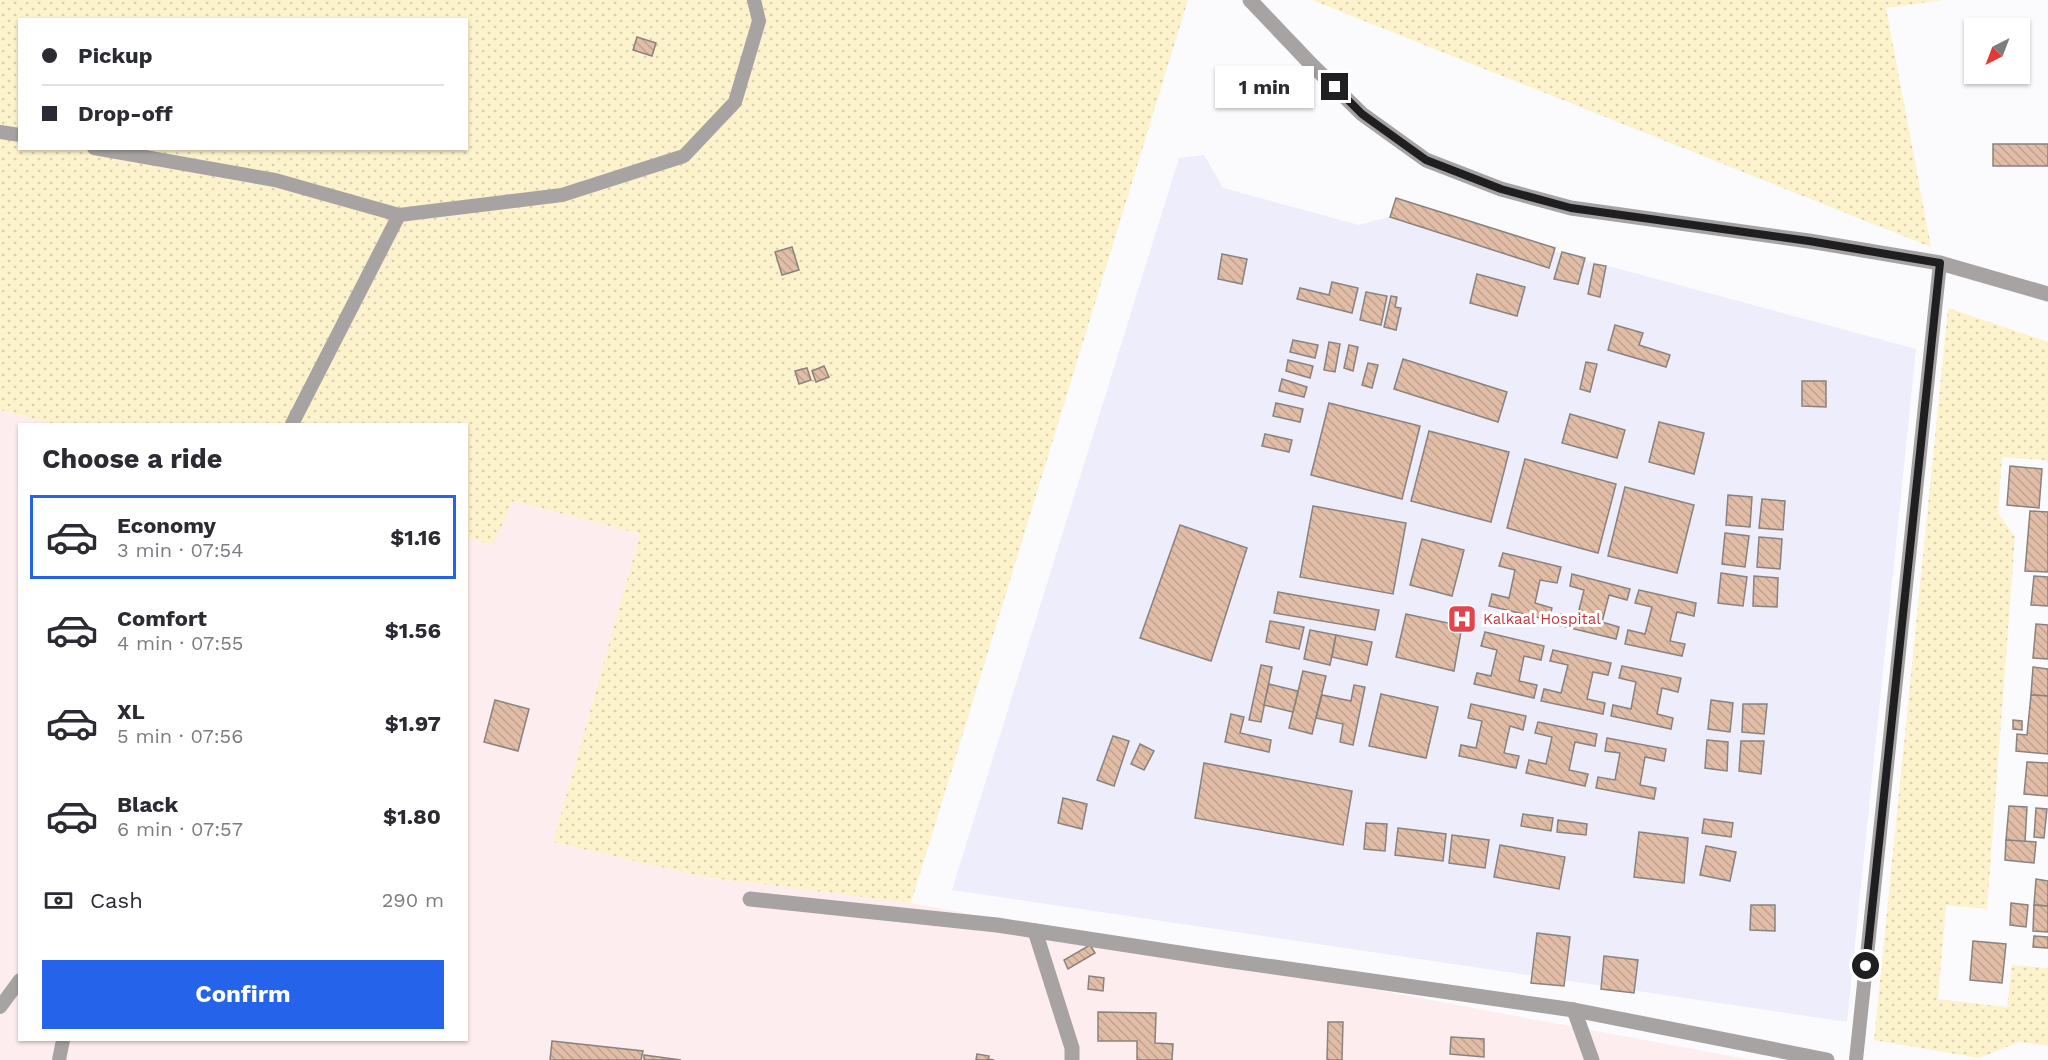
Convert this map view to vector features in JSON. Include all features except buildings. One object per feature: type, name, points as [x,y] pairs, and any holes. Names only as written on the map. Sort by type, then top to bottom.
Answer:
[{"type":"street","points":[[1250,0],[1362,114],[1426,160],[1501,189],[1571,208],[1809,241],[1940,263],[2048,294]]},
{"type":"street","points":[[750,899],[997,925],[1574,1010],[1827,1060]]},
{"type":"street","points":[[1035,931],[1072,1048],[1072,1060]]},
{"type":"street","points":[[1574,1010],[1592,1060]]},
{"type":"lane","points":[[105,150],[275,180],[399,215],[562,195],[684,156],[735,102],[759,21],[754,0]]},
{"type":"lane","points":[[0,132],[18,135]]},
{"type":"lane","points":[[293,423],[399,215]]},
{"type":"lane","points":[[1856,1060],[1940,263]]},
{"type":"lane","points":[[0,1007],[18,983]]},
{"type":"lane","points":[[59,1060],[63,1041]]},
{"type":"shaded area","name":"Kalkaal Hospital","points":[[1204,155],[1223,188],[1359,225],[1408,212],[1916,349],[1847,1022],[952,890],[1179,158]]},
{"type":"shaded area","points":[[0,410],[50,423],[18,423],[18,1041],[468,1041],[468,538],[493,545],[512,501],[640,534],[553,842],[704,877],[911,903],[1752,1060],[0,1060]]},
{"type":"sand","points":[[0,0],[1188,0],[911,903],[704,877],[553,842],[640,534],[513,501],[493,545],[468,538],[468,423],[50,423],[0,410]]},
{"type":"sand","points":[[1312,0],[1943,0],[1886,8],[1931,247]]},
{"type":"sand","points":[[1948,308],[2048,342],[2048,464],[2045,460],[2002,457],[1998,513],[2015,537],[1987,909],[1946,905],[1938,999],[2007,1007],[2012,965],[2048,968],[2048,1046],[2019,1042],[1979,1058],[1874,1040]]},
{"type":"place","name":"Kalkaal Hospital","points":[[1462,619]]},
{"type":"route","points":[[1335,87],[1362,114],[1426,160],[1501,189],[1571,208],[1809,241],[1940,263],[1866,966]]}]
